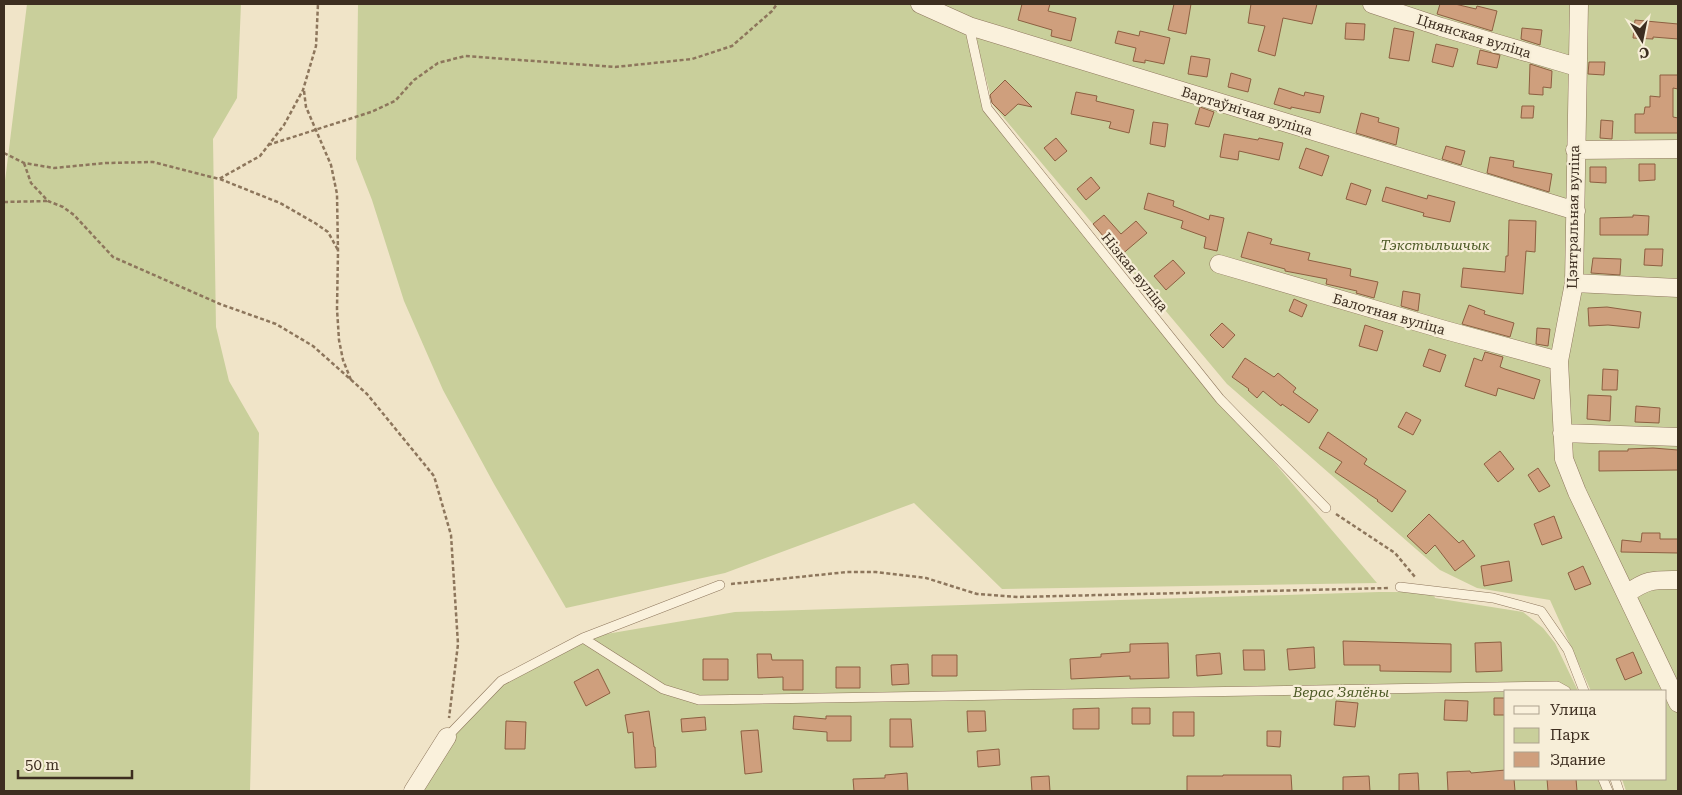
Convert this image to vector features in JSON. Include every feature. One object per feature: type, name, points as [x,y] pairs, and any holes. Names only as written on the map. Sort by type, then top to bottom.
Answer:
[{"type":"street","name":"Вартаўнічая вуліца","points":[[920,4],[969,26],[1576,211]]},
{"type":"street","name":"Цнянская вуліца","points":[[1372,4],[1441,27],[1577,67]]},
{"type":"street","name":"Цэнтральная вуліца","points":[[1579,4],[1574,283],[1559,361],[1564,459],[1577,492],[1678,702]]},
{"type":"street","points":[[1575,150],[1678,149]]},
{"type":"street","name":"Балотная вуліца","points":[[1219,264],[1559,361]]},
{"type":"street","points":[[1574,283],[1678,288]]},
{"type":"street","points":[[1562,434],[1678,437]]},
{"type":"street","points":[[1626,594],[1643,582],[1678,580]]},
{"type":"street","points":[[414,791],[447,737]]},
{"type":"lane","name":"Нізкая вуліца","points":[[969,26],[987,108],[1220,399],[1326,508]]},
{"type":"lane","points":[[447,737],[500,681],[583,638],[720,585]]},
{"type":"lane","points":[[1400,587],[1493,598],[1541,611],[1568,650],[1584,690]]},
{"type":"lane","points":[[583,638],[663,689],[699,700],[1557,686],[1564,690]]},
{"type":"path","points":[[219,179],[260,156],[284,125],[303,90],[316,46],[318,4]]},
{"type":"path","points":[[268,145],[371,112],[395,101],[414,80],[438,63],[465,56],[615,67],[692,59],[732,46],[772,11],[777,4]]},
{"type":"path","points":[[303,90],[306,107],[331,165],[337,194],[337,309],[339,340],[343,360],[351,381]]},
{"type":"path","points":[[4,153],[24,163],[54,168],[106,162],[153,162],[219,179],[280,203],[315,223],[328,232],[338,252]]},
{"type":"path","points":[[24,163],[31,183],[48,201]]},
{"type":"path","points":[[4,202],[48,201],[64,207],[74,215],[113,258],[220,304],[276,324],[312,346],[367,394],[434,476],[451,535],[458,644],[447,737]]},
{"type":"path","points":[[1326,508],[1395,553],[1414,575],[1423,591]]},
{"type":"path","points":[[720,585],[848,572],[876,572],[926,578],[977,594],[1018,597],[1400,587]]},
{"type":"green space","points":[[27,4],[241,4],[237,98],[213,139],[216,327],[229,381],[259,433],[250,791],[4,791],[4,189]]},
{"type":"green space","points":[[358,4],[920,4],[969,26],[987,108],[1220,399],[1377,583],[1002,589],[914,503],[725,573],[566,608],[494,484],[443,390],[404,301],[372,200],[356,159]]},
{"type":"green space","name":"Тэкстыльшчык","points":[[931,4],[1678,4],[1678,791],[1626,791],[1622,780],[1667,780],[1667,690],[1591,690],[1550,600],[1477,588],[1440,570],[1227,384],[993,105],[971,21]]},
{"type":"green space","name":"Верас Зялёны","points":[[1379,592],[1433,592],[1435,598],[1523,612],[1543,628],[1555,643],[1578,690],[1504,690],[1504,780],[1608,780],[1612,791],[413,791],[447,737],[501,681],[583,638],[735,612]]},
{"type":"building","points":[[1022,4],[1050,4],[1048,11],[1076,18],[1071,41],[1051,36],[1052,30],[1018,20]]},
{"type":"building","points":[[1174,4],[1191,4],[1186,34],[1168,30]]},
{"type":"building","points":[[1251,4],[1317,4],[1312,24],[1283,18],[1275,56],[1258,51],[1265,26],[1248,23]]},
{"type":"building","points":[[1440,4],[1455,4],[1476,9],[1477,6],[1497,11],[1492,31],[1437,14]]},
{"type":"building","points":[[1635,20],[1678,24],[1678,39],[1633,38]]},
{"type":"building","points":[[1346,23],[1365,24],[1364,40],[1345,39]]},
{"type":"building","points":[[1394,28],[1414,32],[1409,61],[1389,58]]},
{"type":"building","points":[[1522,28],[1542,30],[1540,45],[1521,39]]},
{"type":"building","points":[[1118,31],[1139,36],[1140,31],[1170,38],[1164,64],[1145,60],[1145,63],[1133,61],[1136,48],[1115,43]]},
{"type":"building","points":[[1436,44],[1458,49],[1453,67],[1432,62]]},
{"type":"building","points":[[1480,50],[1500,55],[1497,68],[1477,64]]},
{"type":"building","points":[[1191,56],[1210,59],[1207,77],[1188,74]]},
{"type":"building","points":[[1589,62],[1605,62],[1604,75],[1588,74]]},
{"type":"building","points":[[1530,64],[1552,71],[1551,88],[1543,87],[1543,95],[1529,94]]},
{"type":"building","points":[[1231,73],[1251,79],[1248,92],[1228,87]]},
{"type":"building","points":[[1660,75],[1678,75],[1678,89],[1673,88],[1673,117],[1678,118],[1678,133],[1635,133],[1635,114],[1644,114],[1645,107],[1650,107],[1650,96],[1660,97]]},
{"type":"building","points":[[1005,80],[1032,107],[1018,104],[1005,116],[992,103],[990,95]]},
{"type":"building","points":[[1279,88],[1304,96],[1305,92],[1324,96],[1320,113],[1291,107],[1291,109],[1274,104]]},
{"type":"building","points":[[1076,92],[1097,96],[1096,101],[1134,110],[1129,133],[1109,128],[1111,122],[1071,114]]},
{"type":"building","points":[[1522,106],[1534,106],[1533,118],[1521,118]]},
{"type":"building","points":[[1200,107],[1214,112],[1209,127],[1195,124]]},
{"type":"building","points":[[1361,113],[1379,118],[1378,122],[1399,128],[1396,145],[1356,133]]},
{"type":"building","points":[[1601,120],[1613,121],[1612,139],[1600,138]]},
{"type":"building","points":[[1153,122],[1168,124],[1165,147],[1150,144]]},
{"type":"building","points":[[1224,134],[1283,143],[1279,160],[1239,151],[1238,160],[1220,157]]},
{"type":"building","points":[[1056,138],[1067,151],[1055,161],[1044,148]]},
{"type":"building","points":[[1446,146],[1465,151],[1461,165],[1442,159]]},
{"type":"building","points":[[1306,148],[1329,156],[1322,176],[1299,168]]},
{"type":"building","points":[[1490,157],[1514,161],[1513,167],[1552,174],[1549,192],[1487,173]]},
{"type":"building","points":[[1639,164],[1655,164],[1655,180],[1639,181]]},
{"type":"building","points":[[1590,167],[1606,167],[1606,183],[1590,182]]},
{"type":"building","points":[[1091,177],[1100,188],[1086,200],[1077,189]]},
{"type":"building","points":[[1351,183],[1371,190],[1366,205],[1346,199]]},
{"type":"building","points":[[1386,187],[1427,199],[1428,195],[1455,202],[1450,222],[1423,216],[1424,213],[1382,201]]},
{"type":"building","points":[[1148,193],[1174,201],[1173,206],[1209,220],[1210,215],[1224,218],[1217,251],[1204,248],[1206,237],[1181,228],[1183,221],[1144,209]]},
{"type":"building","points":[[1104,215],[1121,234],[1136,221],[1147,233],[1120,256],[1093,224]]},
{"type":"building","points":[[1633,215],[1649,216],[1648,235],[1600,235],[1600,218],[1633,217]]},
{"type":"building","points":[[1509,220],[1536,221],[1535,252],[1526,251],[1523,294],[1461,287],[1463,268],[1505,272],[1506,256],[1508,256]]},
{"type":"building","points":[[1248,232],[1272,239],[1270,244],[1310,253],[1308,260],[1351,269],[1350,276],[1378,282],[1374,298],[1356,293],[1357,291],[1326,284],[1327,279],[1285,271],[1285,269],[1241,257]]},
{"type":"building","points":[[1645,249],[1663,249],[1662,266],[1644,265]]},
{"type":"building","points":[[1593,258],[1621,259],[1620,275],[1591,273]]},
{"type":"building","points":[[1173,260],[1185,273],[1166,290],[1154,276]]},
{"type":"building","points":[[1403,291],[1420,294],[1418,311],[1401,306]]},
{"type":"building","points":[[1294,299],[1307,305],[1302,317],[1289,311]]},
{"type":"building","points":[[1469,305],[1485,311],[1484,314],[1514,323],[1510,337],[1462,324]]},
{"type":"building","points":[[1607,307],[1641,312],[1639,328],[1608,325],[1589,326],[1588,308]]},
{"type":"building","points":[[1222,323],[1235,335],[1223,348],[1210,335]]},
{"type":"building","points":[[1365,325],[1383,331],[1377,351],[1359,346]]},
{"type":"building","points":[[1537,328],[1550,329],[1548,346],[1536,344]]},
{"type":"building","points":[[1429,349],[1446,355],[1440,372],[1423,366]]},
{"type":"building","points":[[1485,352],[1503,357],[1500,367],[1540,380],[1534,399],[1498,388],[1496,396],[1465,386],[1474,358],[1482,361]]},
{"type":"building","points":[[1245,358],[1274,377],[1278,373],[1296,388],[1293,392],[1318,410],[1309,423],[1282,404],[1281,406],[1263,391],[1257,398],[1249,389],[1232,377]]},
{"type":"building","points":[[1603,369],[1618,370],[1617,390],[1602,390]]},
{"type":"building","points":[[1588,395],[1611,396],[1610,421],[1587,419]]},
{"type":"building","points":[[1636,406],[1660,408],[1659,423],[1635,422]]},
{"type":"building","points":[[1406,412],[1421,420],[1413,435],[1398,427]]},
{"type":"building","points":[[1328,432],[1367,459],[1364,464],[1406,491],[1392,512],[1378,500],[1335,472],[1342,462],[1319,448]]},
{"type":"building","points":[[1628,449],[1678,450],[1678,470],[1599,471],[1599,451],[1628,451]]},
{"type":"building","points":[[1500,451],[1514,469],[1498,482],[1484,464]]},
{"type":"building","points":[[1538,468],[1550,486],[1539,492],[1528,475]]},
{"type":"building","points":[[1429,514],[1459,543],[1463,540],[1475,556],[1455,571],[1435,545],[1426,554],[1407,536]]},
{"type":"building","points":[[1554,516],[1562,538],[1542,545],[1534,524]]},
{"type":"building","points":[[1642,533],[1660,533],[1660,539],[1678,539],[1678,553],[1621,552],[1622,540],[1641,542]]},
{"type":"building","points":[[1509,561],[1512,581],[1484,586],[1481,566]]},
{"type":"building","points":[[1583,566],[1591,584],[1575,590],[1568,573]]},
{"type":"building","points":[[1343,641],[1451,644],[1451,672],[1380,671],[1380,665],[1344,665]]},
{"type":"building","points":[[1501,642],[1502,671],[1476,672],[1475,643]]},
{"type":"building","points":[[1168,643],[1169,678],[1130,679],[1130,676],[1071,679],[1070,659],[1101,657],[1101,654],[1130,652],[1130,644]]},
{"type":"building","points":[[1314,647],[1315,668],[1289,670],[1287,649]]},
{"type":"building","points":[[1243,650],[1264,650],[1265,670],[1244,670]]},
{"type":"building","points":[[1633,652],[1642,673],[1625,680],[1616,659]]},
{"type":"building","points":[[1220,653],[1222,674],[1197,676],[1196,655]]},
{"type":"building","points":[[757,654],[771,654],[772,660],[803,660],[803,690],[783,690],[783,677],[758,678]]},
{"type":"building","points":[[932,655],[957,655],[957,676],[932,676]]},
{"type":"building","points":[[703,659],[728,659],[728,680],[703,680]]},
{"type":"building","points":[[908,664],[909,684],[892,685],[891,665]]},
{"type":"building","points":[[836,667],[860,667],[860,688],[836,688]]},
{"type":"building","points":[[598,669],[610,693],[586,706],[574,682]]},
{"type":"building","points":[[1494,698],[1504,698],[1504,715],[1494,715]]},
{"type":"building","points":[[1445,700],[1468,701],[1467,721],[1444,720]]},
{"type":"building","points":[[1336,701],[1358,703],[1355,727],[1334,725]]},
{"type":"building","points":[[1099,708],[1099,729],[1073,729],[1073,709]]},
{"type":"building","points":[[1132,708],[1150,708],[1150,724],[1132,724]]},
{"type":"building","points":[[649,711],[656,767],[635,768],[633,732],[628,733],[625,715]]},
{"type":"building","points":[[967,711],[985,711],[986,731],[968,732]]},
{"type":"building","points":[[1173,712],[1194,712],[1194,736],[1173,736]]},
{"type":"building","points":[[794,716],[826,719],[826,716],[851,716],[851,741],[827,741],[827,732],[793,729]]},
{"type":"building","points":[[705,717],[706,730],[682,732],[681,719]]},
{"type":"building","points":[[890,719],[911,719],[913,747],[890,747]]},
{"type":"building","points":[[506,721],[526,722],[525,749],[505,749]]},
{"type":"building","points":[[758,730],[762,772],[745,774],[741,731]]},
{"type":"building","points":[[1267,731],[1281,731],[1280,747],[1267,746]]},
{"type":"building","points":[[999,749],[1000,765],[978,767],[977,751]]},
{"type":"building","points":[[1504,770],[1504,780],[1514,780],[1515,791],[1448,791],[1447,772],[1470,771],[1471,773]]},
{"type":"building","points":[[907,773],[908,791],[854,791],[853,779],[885,778],[885,775]]},
{"type":"building","points":[[1418,773],[1419,791],[1399,791],[1399,774]]},
{"type":"building","points":[[1291,775],[1292,791],[1187,791],[1187,776]]},
{"type":"building","points":[[1049,776],[1050,791],[1032,791],[1031,777]]},
{"type":"building","points":[[1369,776],[1370,791],[1343,791],[1343,777]]},
{"type":"building","points":[[1547,780],[1576,780],[1577,791],[1548,791]]}]
